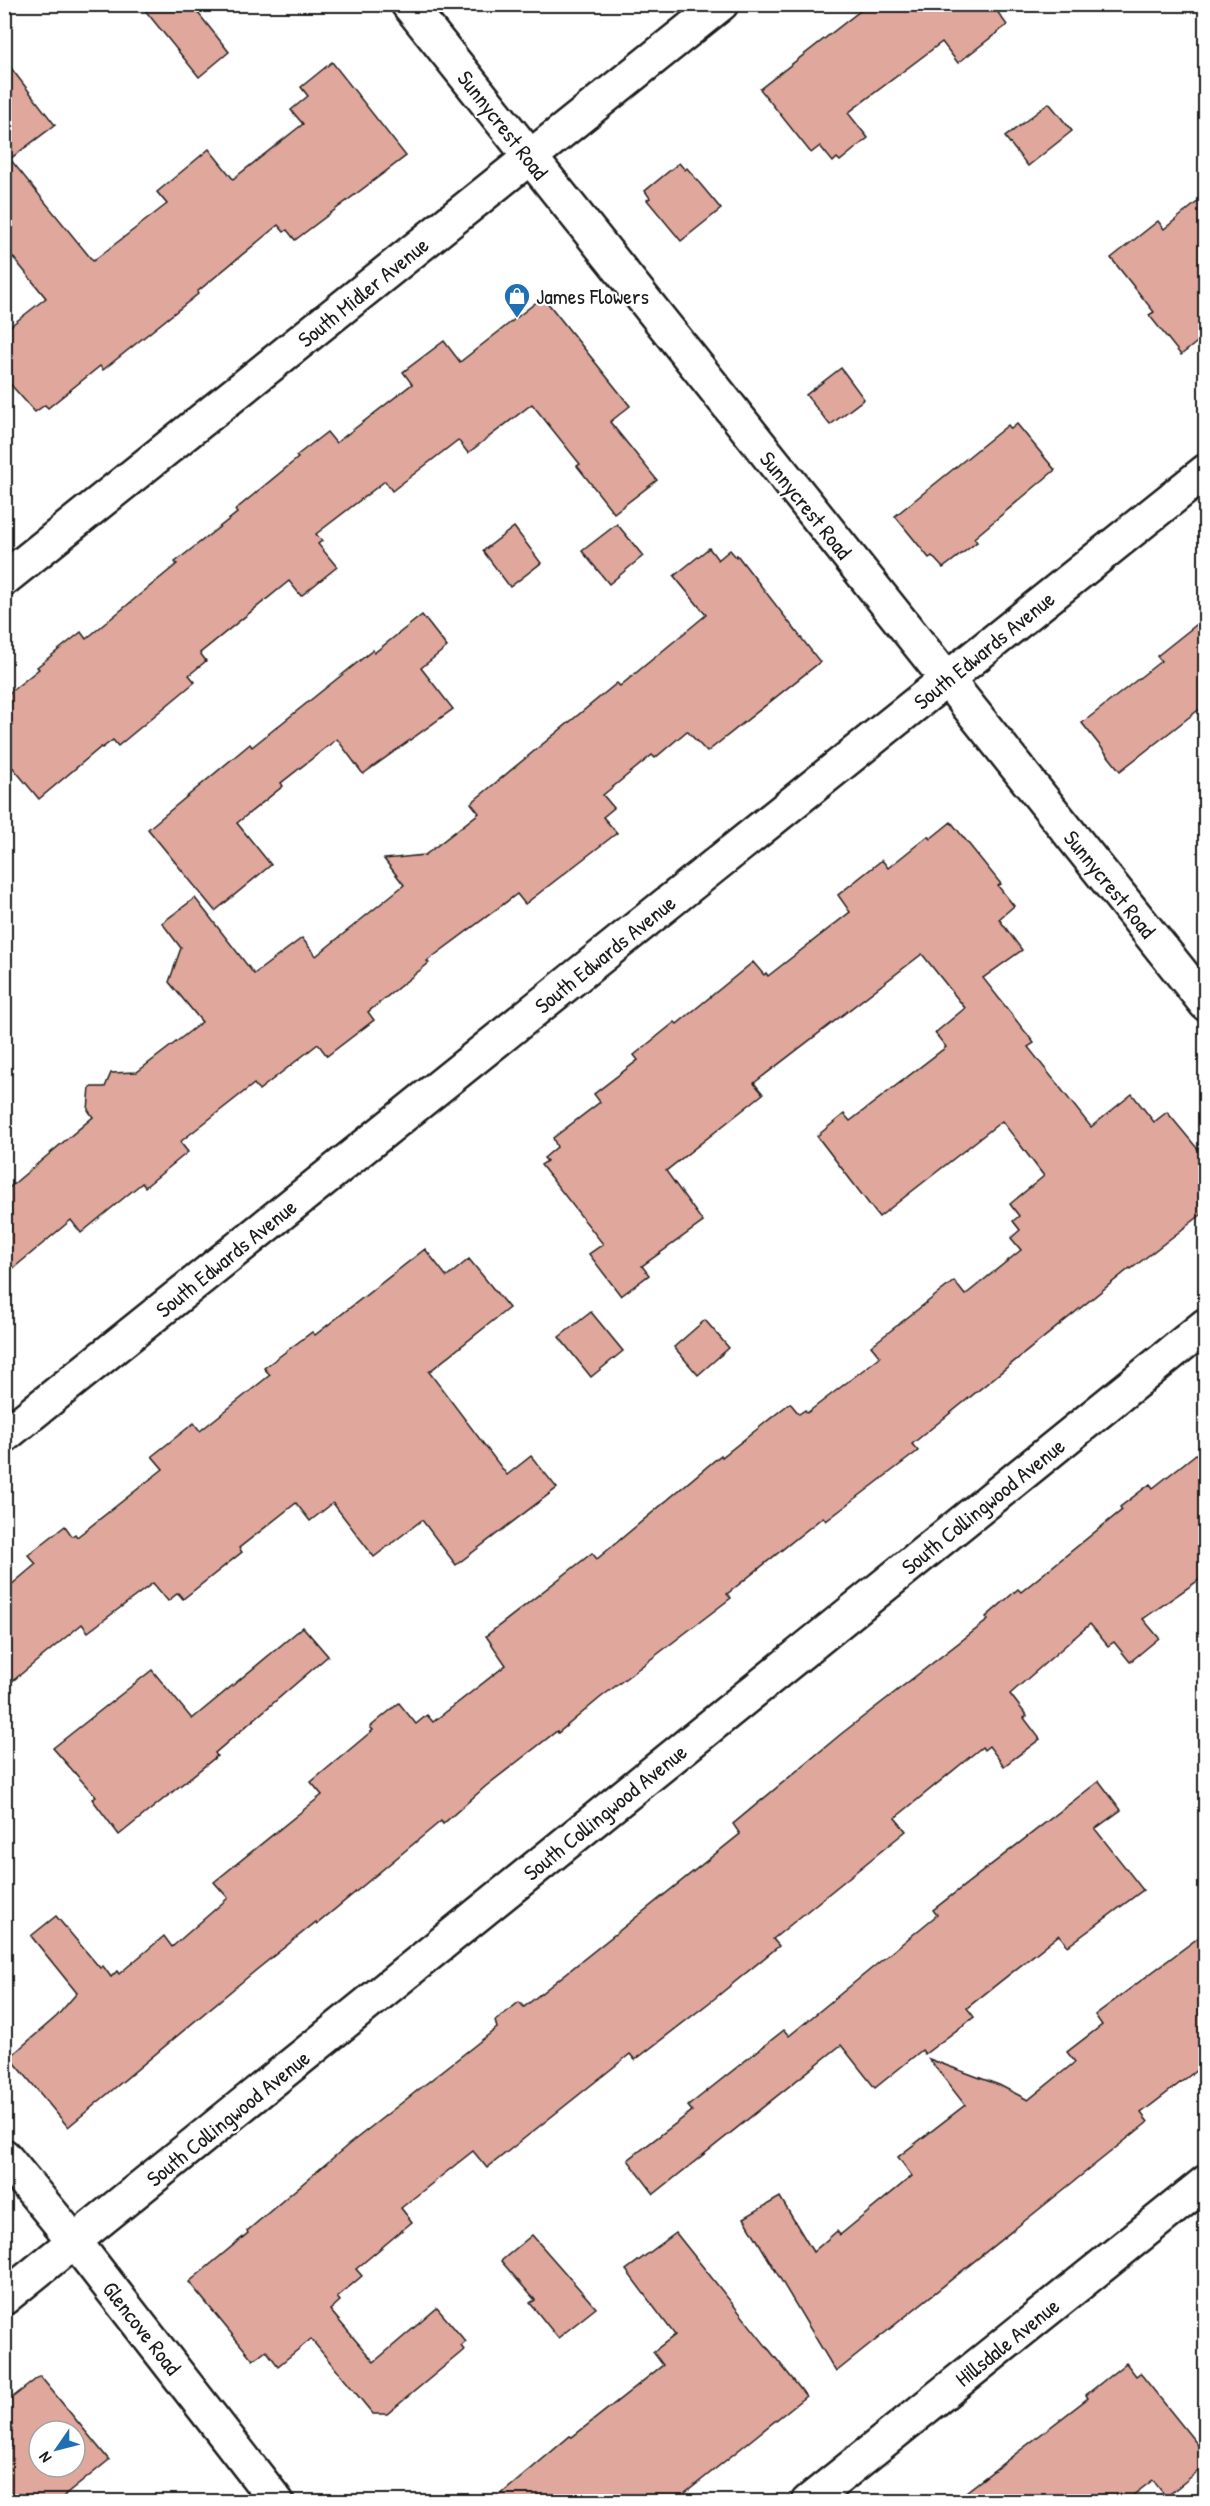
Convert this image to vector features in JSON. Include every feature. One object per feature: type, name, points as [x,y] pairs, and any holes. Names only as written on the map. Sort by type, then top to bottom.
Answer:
[{"type":"street","name":"Sunnycrest Road","points":[[408,4],[1206,1004]]},
{"type":"street","name":"South Midler Avenue","points":[[4,579],[721,4]]},
{"type":"street","name":"South Edwards Avenue","points":[[4,1436],[1206,471]]},
{"type":"street","name":"South Collingwood Avenue","points":[[4,2298],[1206,1325]]},
{"type":"street","name":"Glencove Road","points":[[4,2156],[75,2242],[277,2502]]},
{"type":"street","name":"Hillsdale Avenue","points":[[808,2502],[1206,2182]]},
{"type":"building","points":[[140,4],[191,4],[229,52],[199,77]]},
{"type":"building","points":[[869,4],[992,4],[1007,25],[958,63],[942,42],[848,113],[868,138],[840,161],[837,158],[833,162],[820,146],[811,153],[760,89]]},
{"type":"building","points":[[4,59],[55,125],[10,159],[93,261],[167,204],[157,192],[209,149],[233,179],[303,124],[291,110],[308,96],[301,87],[332,62],[406,156],[295,240],[287,230],[284,232],[278,225],[197,292],[198,294],[103,370],[100,366],[48,408],[45,405],[35,412],[4,377],[4,331],[46,298],[4,246]]},
{"type":"building","points":[[1049,103],[1072,131],[1028,166],[1005,137]]},
{"type":"building","points":[[679,163],[685,170],[687,168],[721,209],[681,241],[647,200],[650,198],[645,191]]},
{"type":"building","points":[[1206,195],[1206,335],[1181,355],[1149,315],[1154,312],[1111,258],[1158,221],[1164,229]]},
{"type":"building","points":[[543,297],[630,406],[610,422],[657,480],[614,513],[577,466],[580,464],[532,404],[468,453],[458,440],[392,491],[385,481],[316,534],[322,541],[318,544],[337,567],[301,596],[289,581],[200,653],[206,661],[189,675],[195,682],[118,746],[113,740],[101,747],[39,799],[4,757],[4,697],[81,632],[86,639],[177,564],[175,562],[237,513],[235,510],[327,432],[336,443],[412,384],[403,372],[444,341],[460,362]]},
{"type":"building","points":[[841,368],[864,399],[830,425],[806,395]]},
{"type":"building","points":[[1017,424],[1055,470],[974,538],[977,542],[943,568],[932,556],[929,558],[895,516],[1008,425],[1011,429]]},
{"type":"building","points":[[617,524],[643,556],[609,584],[582,551]]},
{"type":"building","points":[[514,527],[541,563],[510,587],[483,551]]},
{"type":"building","points":[[709,548],[718,560],[730,550],[736,557],[737,555],[820,662],[707,752],[687,731],[655,758],[652,755],[603,795],[614,808],[603,817],[617,833],[525,904],[517,894],[427,961],[429,963],[368,1012],[374,1020],[327,1056],[318,1044],[259,1090],[254,1084],[180,1142],[188,1152],[145,1187],[142,1183],[81,1233],[71,1220],[4,1276],[4,1192],[93,1117],[88,1110],[90,1087],[105,1087],[111,1073],[137,1072],[202,1022],[169,982],[181,948],[162,923],[195,898],[254,974],[302,938],[316,956],[404,885],[384,859],[425,855],[479,813],[471,803],[617,683],[620,686],[706,615],[674,576]]},
{"type":"building","points":[[422,615],[447,647],[421,668],[453,709],[363,774],[337,739],[281,783],[283,786],[237,823],[271,865],[215,911],[148,829],[250,744],[252,747],[373,650],[374,653]]},
{"type":"building","points":[[1206,617],[1206,704],[1120,771],[1082,723],[1161,661],[1157,656]]},
{"type":"building","points":[[951,822],[1001,884],[998,886],[1014,906],[999,919],[1022,950],[983,978],[1034,1043],[1028,1047],[1091,1127],[1132,1094],[1154,1122],[1167,1112],[1206,1159],[1206,1211],[1130,1268],[912,1444],[918,1451],[826,1521],[823,1517],[727,1594],[731,1598],[486,1786],[443,1824],[441,1821],[317,1924],[316,1922],[255,1971],[68,2127],[10,2057],[57,2016],[77,1993],[31,1936],[56,1916],[100,1968],[103,1966],[111,1977],[117,1971],[119,1974],[164,1936],[172,1947],[228,1898],[214,1882],[322,1795],[311,1782],[373,1730],[370,1727],[399,1703],[416,1724],[427,1715],[433,1722],[506,1665],[486,1636],[592,1553],[597,1559],[721,1455],[722,1457],[790,1403],[799,1414],[805,1410],[807,1413],[880,1357],[871,1346],[954,1281],[965,1295],[1021,1250],[1011,1238],[1020,1230],[1013,1221],[1019,1216],[1010,1204],[1044,1176],[1002,1121],[879,1217],[817,1136],[844,1114],[850,1121],[946,1047],[935,1033],[965,1008],[922,954],[754,1083],[763,1094],[666,1171],[703,1222],[642,1266],[649,1275],[621,1296],[589,1254],[603,1244],[541,1165],[547,1161],[544,1158],[557,1147],[553,1138],[600,1102],[594,1094],[638,1060],[634,1055],[675,1022],[677,1024],[753,962],[764,975],[766,973],[768,976],[850,912],[838,895],[882,860],[888,868],[928,836],[930,839]]},
{"type":"building","points":[[425,1249],[447,1277],[469,1259],[509,1308],[429,1372],[507,1475],[531,1456],[557,1488],[456,1565],[422,1520],[374,1557],[333,1503],[310,1521],[296,1503],[239,1548],[242,1552],[183,1599],[178,1593],[168,1601],[153,1583],[88,1632],[82,1624],[4,1688],[4,1591],[36,1564],[28,1555],[65,1526],[72,1536],[75,1534],[77,1537],[163,1469],[152,1456],[194,1423],[200,1431],[270,1375],[264,1368],[312,1332],[315,1335]]},
{"type":"building","points":[[591,1312],[623,1351],[591,1377],[559,1337]]},
{"type":"building","points":[[705,1320],[729,1348],[698,1375],[674,1347]]},
{"type":"building","points":[[1206,1446],[1206,1575],[1143,1619],[1159,1638],[1130,1662],[1114,1642],[1108,1646],[1090,1624],[1010,1694],[1027,1716],[1024,1718],[1040,1739],[1004,1766],[989,1746],[984,1750],[982,1747],[895,1818],[906,1831],[773,1939],[779,1946],[714,1999],[635,2060],[630,2054],[487,2168],[473,2151],[401,2208],[412,2222],[356,2269],[362,2276],[337,2297],[340,2301],[330,2310],[374,2362],[437,2308],[466,2342],[461,2346],[464,2350],[387,2414],[373,2414],[311,2339],[278,2366],[266,2350],[253,2360],[189,2282],[348,2145],[497,2028],[495,2021],[519,2002],[524,2007],[740,1834],[733,1824],[841,1734],[988,1620],[986,1617],[1018,1589],[1021,1592],[1122,1510],[1120,1507],[1150,1484],[1153,1488]]},
{"type":"building","points":[[303,1627],[328,1656],[215,1753],[217,1756],[119,1835],[92,1799],[96,1797],[53,1748],[152,1670],[192,1719]]},
{"type":"building","points":[[1099,1781],[1121,1810],[1095,1829],[1143,1890],[1068,1946],[1059,1935],[967,2008],[974,2017],[925,2054],[922,2050],[875,2088],[841,2045],[654,2194],[628,2160],[692,2111],[688,2106],[784,2030],[789,2036],[937,1915],[933,1910]]},
{"type":"building","points":[[1206,1932],[1206,2063],[1141,2113],[1148,2122],[836,2372],[744,2218],[780,2197],[813,2252],[837,2231],[840,2235],[912,2176],[898,2157],[965,2105],[929,2059],[999,2085],[1028,2100],[1075,2062],[1067,2052],[1102,2025],[1095,2015]]},
{"type":"building","points":[[676,2233],[806,2396],[674,2502],[492,2502],[570,2436],[572,2437],[663,2365],[653,2352],[675,2335],[626,2270]]},
{"type":"building","points":[[532,2235],[596,2308],[558,2338],[530,2303],[535,2300],[501,2261]]},
{"type":"building","points":[[1126,2363],[1136,2376],[1140,2373],[1206,2455],[1206,2465],[1166,2497],[1153,2480],[1124,2502],[953,2502],[1088,2398],[1086,2395]]},
{"type":"building","points":[[40,2376],[75,2419],[27,2419],[27,2479],[85,2479],[57,2502],[4,2502],[4,2404]]},
{"type":"building","points":[[87,2433],[109,2460],[87,2478]]},
{"type":"place","name":"James Flowers","points":[[517,319]]}]
